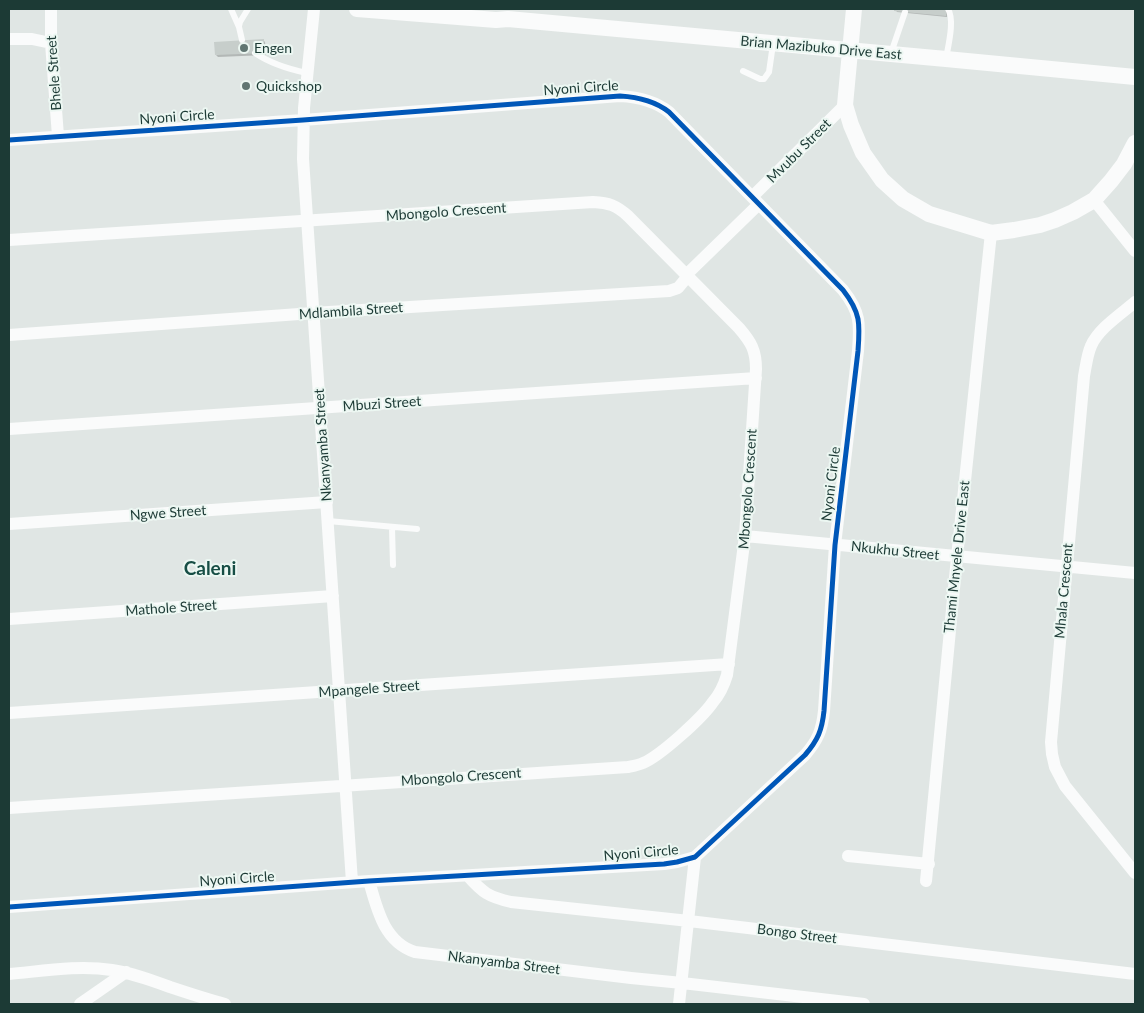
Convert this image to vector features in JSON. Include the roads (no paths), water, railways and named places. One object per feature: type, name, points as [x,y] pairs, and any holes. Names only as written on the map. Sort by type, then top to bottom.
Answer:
[{"type":"street","name":"Bhele Street","points":[[51,9],[51,43],[58,136]]},
{"type":"street","name":"Nkanyamba Street","points":[[314,9],[303,120],[303,159],[352,882]]},
{"type":"street","name":"Brian Mazibuko Drive East","points":[[357,9],[496,20],[508,19],[1135,77]]},
{"type":"street","name":"Brian Mazibuko Drive East","points":[[442,9],[498,15],[508,19]]},
{"type":"street","points":[[854,9],[845,105],[850,125],[862,152],[882,180],[904,199],[930,214],[990,233],[1014,230],[1047,222],[1074,212],[1094,200],[1124,164],[1135,143]]},
{"type":"street","points":[[9,39],[32,39],[51,43]]},
{"type":"street","name":"Nyoni Circle","points":[[9,140],[630,96],[656,103],[669,112],[756,200],[844,290],[858,317],[859,328],[858,351],[835,545],[821,730],[814,745],[805,755],[695,857],[664,864],[352,882],[9,907]]},
{"type":"street","name":"Mvubu Street","points":[[687,276],[845,105]]},
{"type":"street","points":[[1094,200],[1135,251]]},
{"type":"street","name":"Mbongolo Crescent","points":[[9,240],[593,202],[607,203],[615,206],[628,216],[739,328],[752,345],[756,360],[745,536],[729,664],[725,681],[712,704],[681,735],[657,755],[643,763],[628,767],[9,808]]},
{"type":"street","name":"Thami Mnyele Drive East","points":[[926,881],[990,233]]},
{"type":"street","points":[[687,276],[678,288],[705,295]]},
{"type":"street","name":"Mdlambila Street","points":[[9,335],[313,313],[669,291],[678,288]]},
{"type":"street","name":"Mhala Crescent","points":[[1135,302],[1094,339],[1090,347],[1084,376],[1051,742],[1055,767],[1065,786],[1135,873]]},
{"type":"street","name":"Mbuzi Street","points":[[9,429],[756,378]]},
{"type":"street","name":"Ngwe Street","points":[[9,524],[327,502]]},
{"type":"street","name":"Nkukhu Street","points":[[745,536],[1135,573]]},
{"type":"street","name":"Mathole Street","points":[[9,619],[332,596]]},
{"type":"street","name":"Mpangele Street","points":[[9,713],[729,664]]},
{"type":"street","points":[[848,856],[929,864]]},
{"type":"street","points":[[679,1004],[695,857]]},
{"type":"street","name":"Bongo Street","points":[[468,876],[488,895],[499,900],[511,902],[1135,974]]},
{"type":"street","name":"Nkanyamba Street","points":[[369,881],[389,934],[401,946],[415,952],[864,1004]]},
{"type":"street","points":[[9,974],[86,968],[126,972],[225,1004]]},
{"type":"street","points":[[80,1004],[126,972]]},
{"type":"lane","points":[[232,9],[242,40]]},
{"type":"lane","points":[[239,27],[248,9]]},
{"type":"lane","points":[[946,59],[951,16],[948,9]]},
{"type":"lane","points":[[891,54],[904,12]]},
{"type":"lane","points":[[743,71],[764,79],[769,72],[774,43]]},
{"type":"lane","points":[[255,54],[266,61],[294,71],[307,73]]},
{"type":"lane","points":[[328,521],[417,529]]},
{"type":"lane","points":[[392,528],[393,565]]},
{"type":"place","name":"Engen","points":[[244,48]]},
{"type":"place","name":"Quickshop","points":[[246,86]]},
{"type":"district","name":"Caleni","points":[[210,569]]}]
